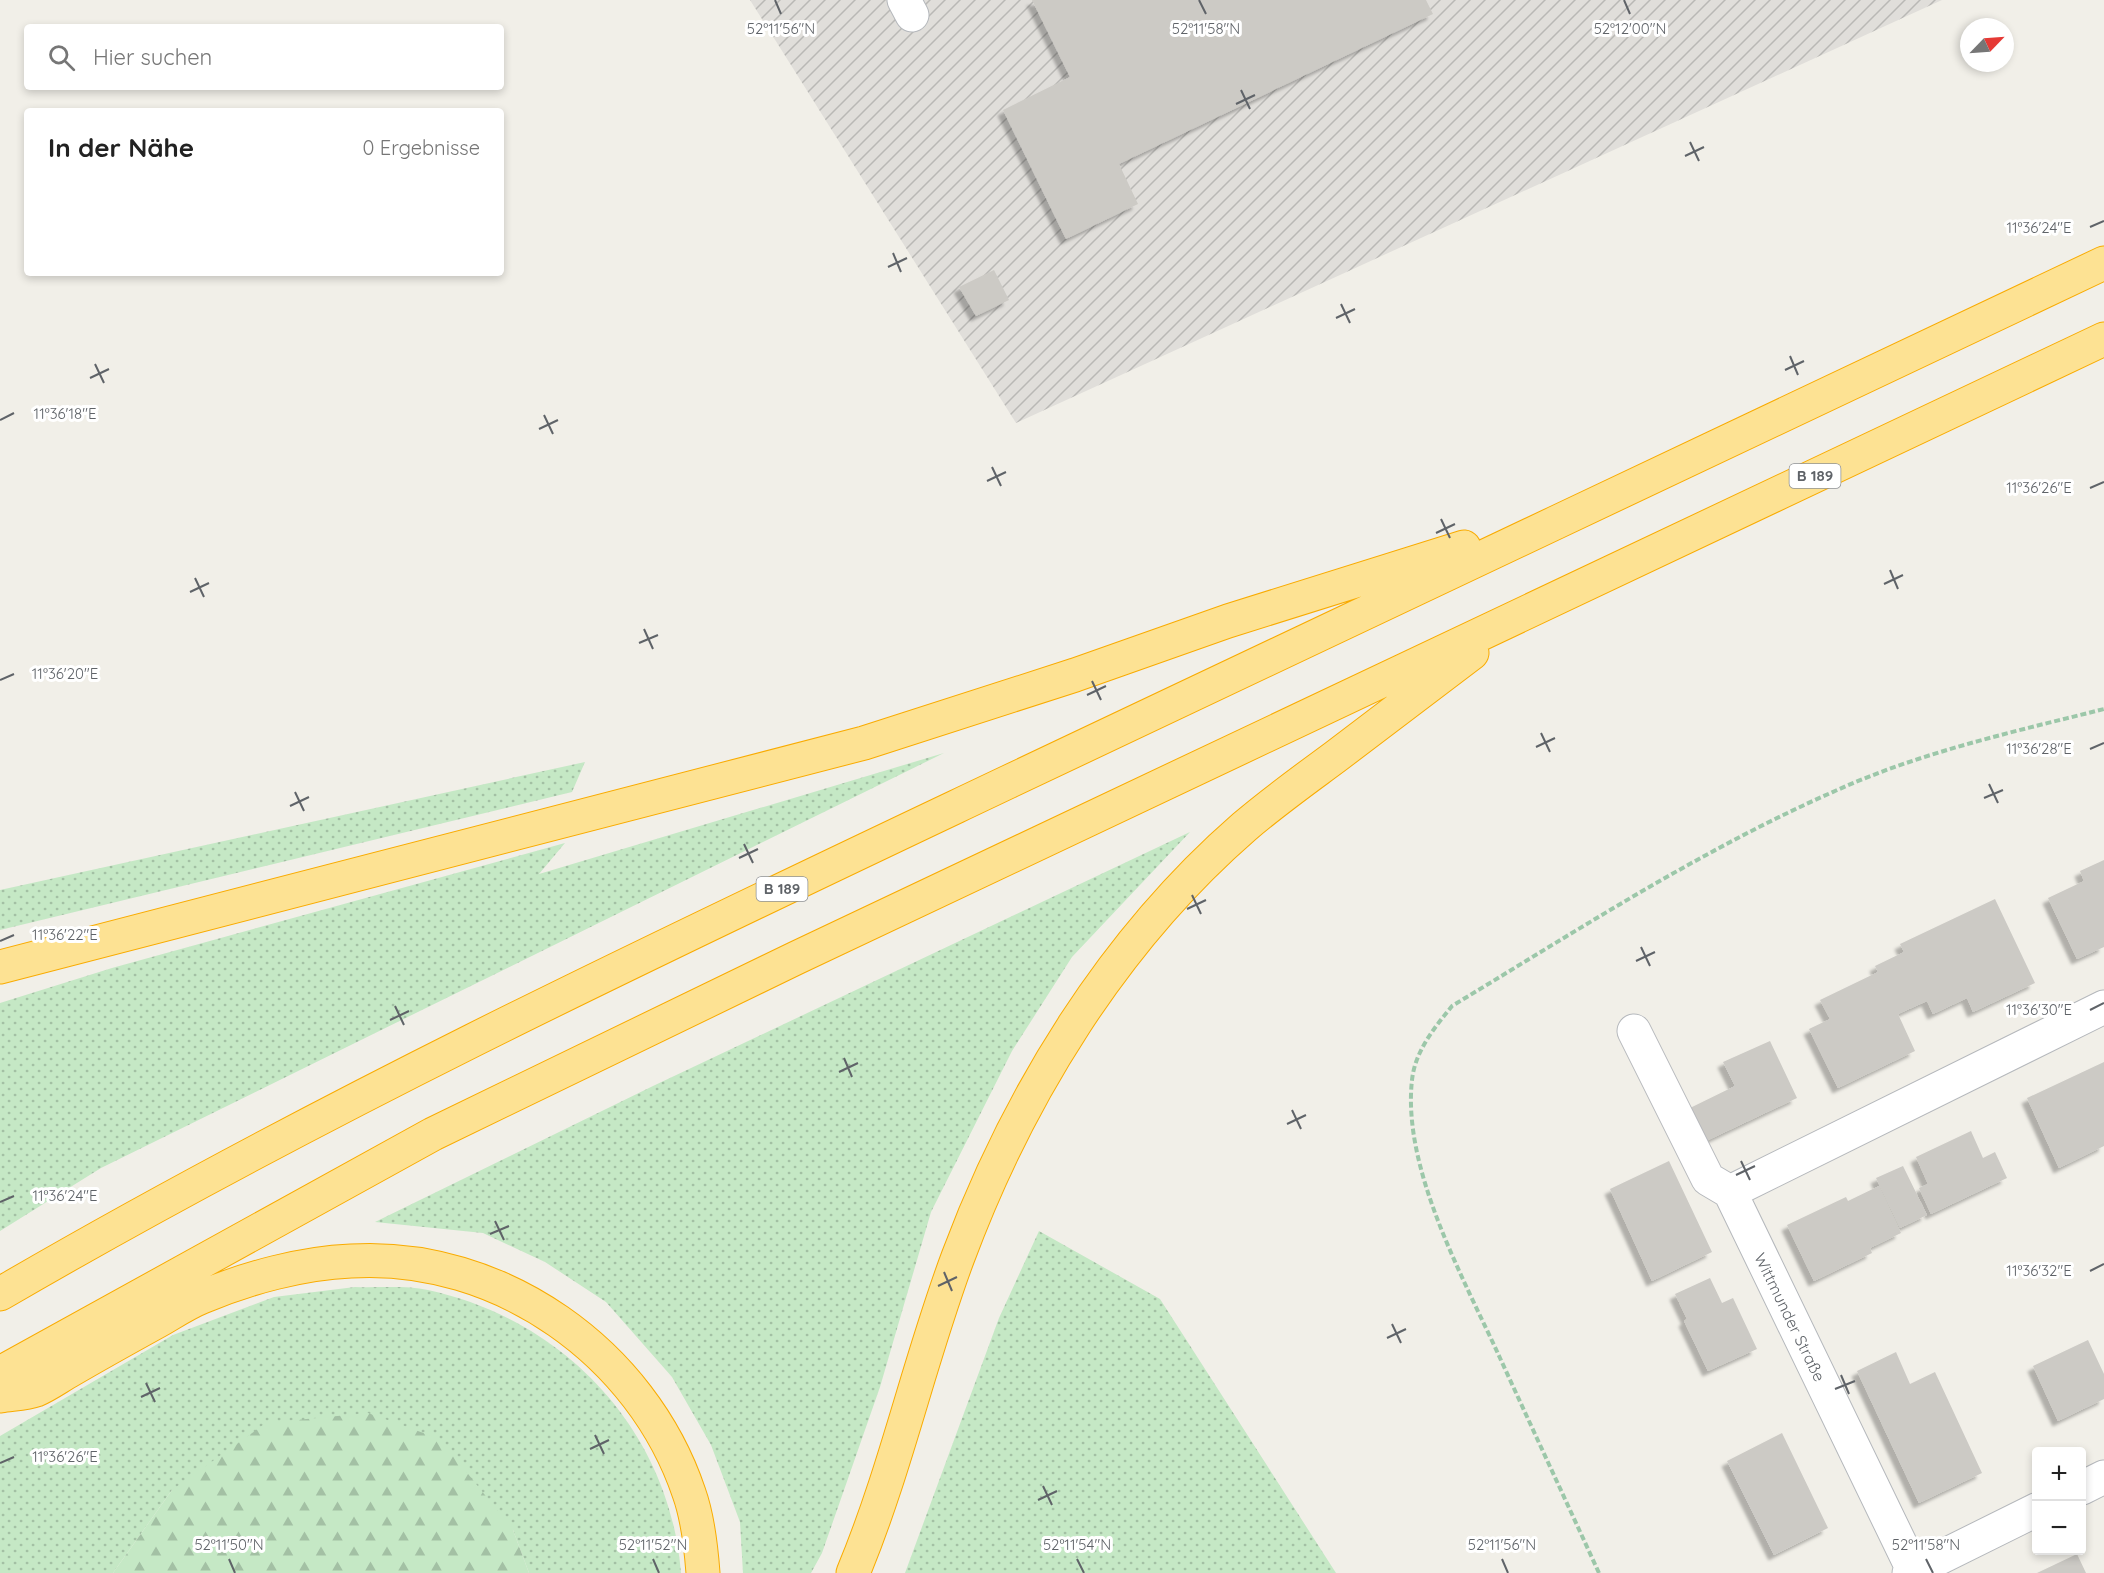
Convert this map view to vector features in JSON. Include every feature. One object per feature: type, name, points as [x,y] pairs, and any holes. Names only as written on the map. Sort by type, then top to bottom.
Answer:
[{"type":"highway","name":"B 189","points":[[0,1294],[128,1219],[410,1070],[774,893],[2104,263]]},
{"type":"highway","name":"B 189","points":[[0,1373],[433,1134],[796,958],[2104,339]]},
{"type":"highway","points":[[0,967],[864,743],[1075,675],[1228,621],[1578,512]]},
{"type":"highway","points":[[853,1573],[879,1512],[958,1258],[1027,1101],[1090,1002],[1145,930],[1242,829],[1525,613]]},
{"type":"highway","points":[[0,1396],[36,1390],[200,1297],[249,1281],[351,1261],[398,1262],[440,1268],[481,1280],[520,1298],[557,1319],[596,1347],[648,1410],[673,1453],[690,1493],[701,1544],[704,1573]]},
{"type":"street","points":[[1730,1192],[2104,1007]]},
{"type":"street","name":"Wittmunder Straße","points":[[1634,1031],[1708,1179],[1730,1192],[1911,1572]]},
{"type":"street","points":[[2086,1486],[2104,1477]]},
{"type":"street","points":[[1911,1572],[2032,1512]]},
{"type":"shaded area","points":[[750,0],[1942,0],[1016,423]]},
{"type":"green space","points":[[944,753],[101,1168],[0,1231],[0,1003],[112,968],[565,843],[539,874]]},
{"type":"green space","points":[[585,762],[572,792],[0,930],[0,890]]},
{"type":"green space","points":[[1190,832],[1072,957],[1012,1051],[931,1212],[880,1387],[822,1553],[811,1573],[743,1573],[740,1522],[711,1445],[672,1377],[606,1302],[545,1262],[483,1233],[375,1222],[653,1086]]},
{"type":"green space","points":[[1039,1231],[1160,1299],[1336,1573],[905,1573],[999,1318]]},
{"type":"green space","points":[[355,1287],[419,1288],[478,1305],[524,1327],[566,1356],[602,1390],[633,1429],[656,1474],[673,1522],[681,1573],[529,1573],[513,1530],[172,1490],[113,1573],[0,1573],[0,1436],[173,1335],[274,1297]]},
{"type":"green space","points":[[368,1413],[440,1439],[513,1530],[529,1573],[113,1573],[172,1490],[266,1423]]},
{"type":"building","points":[[1032,0],[1426,0],[1433,14],[1119,164],[1138,204],[1066,239],[1003,110],[1070,77]]},
{"type":"building","points":[[994,270],[1009,300],[976,316],[959,287]]},
{"type":"building","points":[[2104,860],[2104,947],[2077,959],[2048,898],[2084,881],[2080,871]]},
{"type":"building","points":[[1995,899],[2035,983],[1973,1012],[1967,998],[1933,1014],[1927,1001],[1898,1014],[1915,1051],[1838,1088],[1809,1029],[1830,1019],[1820,1000],[1878,972],[1875,966],[1904,952],[1900,944]]},
{"type":"building","points":[[1770,1041],[1797,1098],[1704,1142],[1688,1109],[1735,1086],[1723,1062]]},
{"type":"building","points":[[2104,1062],[2104,1146],[2059,1168],[2027,1098]]},
{"type":"building","points":[[1971,1131],[1983,1158],[1995,1152],[2007,1178],[1931,1214],[1919,1188],[1928,1184],[1916,1157]]},
{"type":"building","points":[[1669,1161],[1712,1252],[1652,1281],[1610,1189]]},
{"type":"building","points":[[1903,1166],[1927,1215],[1900,1228],[1876,1178]]},
{"type":"building","points":[[1879,1186],[1901,1233],[1870,1248],[1872,1253],[1814,1281],[1787,1225],[1846,1197],[1848,1201]]},
{"type":"building","points":[[1710,1278],[1722,1303],[1733,1298],[1757,1349],[1708,1371],[1684,1321],[1687,1319],[1675,1294]]},
{"type":"building","points":[[2088,1340],[2104,1374],[2104,1399],[2058,1421],[2033,1366]]},
{"type":"building","points":[[1896,1352],[1910,1384],[1935,1372],[1982,1473],[1919,1503],[1857,1371]]},
{"type":"building","points":[[1782,1433],[1828,1528],[1774,1555],[1727,1461]]},
{"type":"building","points":[[2077,1555],[2086,1573],[2037,1573]]}]
